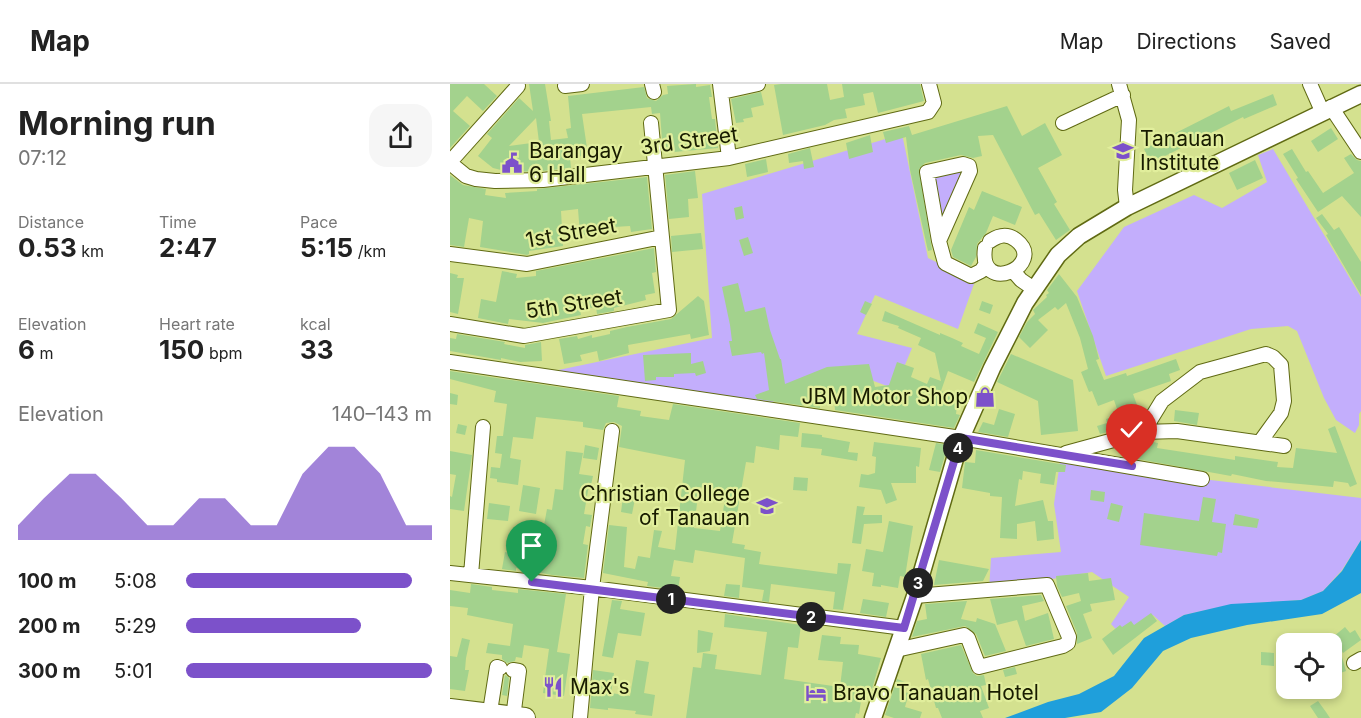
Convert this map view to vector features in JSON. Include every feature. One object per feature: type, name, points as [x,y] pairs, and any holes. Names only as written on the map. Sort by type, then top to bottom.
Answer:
[{"type":"highway","points":[[450,709],[517,718]]},
{"type":"main road","points":[[873,718],[915,596],[961,438],[992,368],[1034,289],[1058,255],[1079,236],[1127,207],[1361,94]]},
{"type":"street","points":[[565,86],[582,84]]},
{"type":"street","points":[[729,158],[721,88],[758,84]]},
{"type":"street","name":"3rd Street","points":[[450,162],[466,176],[495,181],[543,180],[729,158],[928,112],[934,103],[929,84]]},
{"type":"street","points":[[1310,84],[1326,109],[1361,152]]},
{"type":"street","points":[[450,162],[518,86]]},
{"type":"street","points":[[1063,123],[1121,89],[1129,125],[1125,190],[1127,207]]},
{"type":"street","points":[[651,123],[662,237]]},
{"type":"street","points":[[939,241],[970,171],[966,164],[927,172],[939,241],[945,263],[971,276],[981,271],[986,264]]},
{"type":"street","points":[[997,236],[1013,237],[1023,250],[1020,266],[1014,272],[999,274],[986,264],[984,256],[988,244],[997,236]]},
{"type":"street","name":"1st Street","points":[[450,254],[527,264],[662,237]]},
{"type":"street","name":"5th Street","points":[[450,324],[524,336],[669,310],[662,237]]},
{"type":"street","points":[[1014,272],[1034,289]]},
{"type":"street","points":[[1143,432],[1162,400],[1200,372],[1266,354],[1281,365],[1284,400],[1281,413],[1260,442]]},
{"type":"street","points":[[450,362],[961,438],[1202,479]]},
{"type":"street","points":[[471,575],[483,427]]},
{"type":"street","points":[[580,718],[592,588],[612,431]]},
{"type":"street","points":[[1061,454],[1143,432],[1177,431],[1284,446]]},
{"type":"street","points":[[450,573],[592,588],[904,628]]},
{"type":"street","points":[[896,650],[964,635],[968,638],[979,667],[1063,646],[1068,642],[1069,638],[1047,585],[915,596]]},
{"type":"street","points":[[489,716],[497,668],[519,671],[517,718]]},
{"type":"shaded area","points":[[902,134],[928,258],[975,281],[958,329],[875,295],[857,334],[912,348],[895,389],[847,371],[758,408],[544,373],[712,338],[702,194]]},
{"type":"shaded area","points":[[1273,149],[1361,297],[1361,411],[1355,433],[1336,420],[1324,398],[1297,331],[1288,326],[1251,329],[1106,376],[1077,291],[1124,227],[1194,195],[1222,208],[1267,182],[1258,155]]},
{"type":"shaded area","points":[[961,171],[962,174],[941,219],[933,175]]},
{"type":"shaded area","points":[[1061,454],[1202,479],[1361,498],[1361,540],[1342,570],[1323,591],[1301,600],[1229,605],[1184,615],[1165,626],[1153,615],[1125,639],[1111,624],[1129,597],[1092,572],[989,590],[991,558],[1061,552],[1054,504]]},
{"type":"water","points":[[1361,540],[1361,593],[1322,614],[1247,625],[1191,638],[1163,651],[1132,688],[1101,712],[1065,718],[1005,718],[1048,702],[1079,694],[1114,676],[1144,638],[1184,615],[1231,604],[1301,600],[1323,591],[1342,571]]},
{"type":"building","points":[[450,84],[484,84],[497,96],[483,111],[467,96],[453,111],[470,126],[450,148]]},
{"type":"building","points":[[529,84],[545,84],[551,121],[549,121],[551,140],[568,138],[566,129],[571,128],[568,96],[644,87],[647,98],[656,101],[668,94],[667,86],[710,85],[712,97],[709,97],[712,119],[715,119],[718,148],[663,153],[660,113],[652,114],[651,107],[582,114],[588,155],[570,158],[571,168],[509,172],[493,168],[478,156],[492,138],[487,134],[519,98],[533,111]],"holes":[[[536,118],[539,142],[509,146]]]},
{"type":"building","points":[[827,84],[830,100],[844,97],[842,84],[920,84],[924,101],[878,113],[873,92],[863,94],[865,105],[845,109],[847,118],[783,135],[774,85]]},
{"type":"building","points":[[761,92],[764,105],[751,108],[753,117],[736,123],[731,99]]},
{"type":"building","points":[[1273,94],[1277,105],[1244,119],[1243,117],[1151,163],[1144,149],[1229,106],[1231,111]]},
{"type":"building","points":[[1007,106],[1022,136],[1045,123],[1062,155],[1038,168],[1057,202],[1054,204],[1070,230],[1056,240],[1039,213],[1035,215],[993,135],[978,136],[982,156],[973,158],[961,155],[925,163],[919,169],[932,250],[928,251],[910,170],[906,137],[886,143],[883,132],[909,126],[912,135]]},
{"type":"building","points":[[1331,128],[1338,139],[1318,152],[1311,141]]},
{"type":"building","points":[[870,135],[873,152],[849,159],[846,143]]},
{"type":"building","points":[[810,148],[814,167],[804,169],[803,161],[789,163],[788,154]]},
{"type":"building","points":[[1292,149],[1306,172],[1308,171],[1323,193],[1354,173],[1344,158],[1351,154],[1361,161],[1361,217],[1342,196],[1318,212],[1283,154]]},
{"type":"building","points":[[766,159],[768,172],[747,177],[745,164]]},
{"type":"building","points":[[1255,160],[1263,178],[1237,190],[1229,173]]},
{"type":"building","points":[[695,171],[698,198],[688,199],[689,217],[669,219],[665,175]]},
{"type":"building","points":[[450,175],[463,185],[486,189],[485,195],[506,198],[505,193],[647,177],[652,229],[631,232],[630,226],[614,227],[593,229],[593,234],[580,235],[578,209],[561,211],[563,246],[529,251],[527,255],[480,247],[483,221],[469,218],[464,247],[450,245]]},
{"type":"building","points":[[982,191],[1022,207],[1015,225],[993,216],[986,233],[977,244],[976,257],[971,266],[953,257],[951,250],[969,207],[974,210]]},
{"type":"building","points":[[742,206],[744,218],[736,220],[734,208]]},
{"type":"building","points":[[1322,214],[1334,230],[1339,227],[1361,262],[1361,295],[1326,235],[1328,234],[1316,218]]},
{"type":"building","points":[[701,233],[703,249],[672,252],[671,236]]},
{"type":"building","points":[[748,237],[753,253],[744,256],[739,240]]},
{"type":"building","points":[[654,248],[656,272],[652,273],[655,293],[645,295],[646,300],[597,314],[596,307],[580,310],[581,315],[543,323],[509,319],[508,324],[478,318],[481,299],[496,302],[502,271],[517,274],[516,278],[536,276],[536,271]]},
{"type":"building","points":[[450,273],[458,275],[457,278],[464,278],[458,314],[450,312]]},
{"type":"building","points":[[1059,274],[1077,297],[1093,336],[1099,359],[1096,360],[1104,380],[1126,373],[1127,376],[1176,359],[1180,370],[1169,374],[1171,381],[1133,394],[1137,405],[1133,406],[1137,424],[1100,434],[1097,426],[1107,423],[1106,419],[1119,415],[1114,400],[1098,406],[1092,391],[1089,392],[1081,372],[1088,369],[1080,338],[1066,303],[1058,310],[1055,307],[1038,320],[1048,330],[1030,348],[1019,337],[1027,322],[1035,314],[1033,310],[1047,297],[1049,293],[1047,290]]},
{"type":"building","points":[[738,283],[745,312],[765,307],[770,330],[781,359],[785,384],[827,367],[869,364],[875,387],[889,385],[897,362],[914,368],[911,377],[927,384],[930,377],[941,381],[935,353],[918,345],[921,338],[898,328],[899,326],[882,321],[885,311],[963,343],[961,346],[979,354],[986,338],[974,333],[978,323],[998,332],[974,382],[948,371],[941,391],[948,393],[947,396],[958,397],[956,414],[960,415],[954,428],[835,410],[834,399],[820,401],[820,408],[757,399],[755,395],[769,390],[764,353],[732,356],[729,341],[732,341],[730,325],[722,287]]},
{"type":"building","points":[[698,296],[704,301],[709,335],[691,339],[690,334],[628,345],[629,353],[599,361],[597,351],[580,355],[582,361],[564,364],[559,339],[577,336],[578,339],[592,335],[592,338],[610,334],[610,331],[671,319]]},
{"type":"building","points":[[865,301],[872,304],[866,315],[860,312]]},
{"type":"building","points":[[982,301],[993,305],[990,314],[979,310]]},
{"type":"building","points":[[457,334],[505,342],[504,344],[525,348],[525,345],[541,342],[542,361],[520,362],[501,358],[501,360],[450,351],[450,338],[456,339]]},
{"type":"building","points":[[691,353],[691,364],[703,361],[706,373],[696,376],[695,373],[674,374],[674,377],[656,377],[656,380],[645,381],[643,355]]},
{"type":"building","points":[[1011,354],[1073,380],[1078,431],[1041,435],[1038,401],[997,382]]},
{"type":"building","points":[[450,371],[619,396],[617,407],[641,411],[640,416],[669,420],[673,404],[800,423],[798,437],[780,435],[779,450],[756,446],[754,463],[746,462],[732,543],[745,545],[744,549],[761,552],[759,564],[837,574],[838,563],[851,564],[843,610],[833,609],[835,592],[771,584],[769,602],[762,601],[764,590],[742,587],[745,558],[695,550],[693,563],[674,560],[671,576],[680,577],[678,590],[647,586],[648,582],[603,573],[609,525],[627,527],[624,567],[635,569],[638,556],[650,558],[654,530],[662,531],[658,547],[675,550],[685,460],[619,447],[622,426],[614,422],[606,423],[603,430],[583,427],[583,422],[536,417],[533,439],[513,437],[510,458],[521,460],[518,485],[497,482],[497,479],[490,478],[491,467],[500,468],[502,454],[495,453],[497,436],[503,436],[507,404],[494,402],[496,391],[450,379]],"holes":[[[699,487],[726,492],[720,531],[694,528]]]},
{"type":"building","points":[[450,393],[458,395],[457,405],[450,404]]},
{"type":"building","points":[[999,409],[1015,414],[1008,437],[978,432],[983,422],[994,425]]},
{"type":"building","points":[[1175,410],[1199,413],[1197,425],[1174,421]]},
{"type":"building","points":[[458,424],[467,426],[465,435],[456,433]]},
{"type":"building","points":[[1335,426],[1357,484],[1350,487],[1348,483],[1334,481],[1333,487],[1266,481],[1126,457],[1129,446],[1141,449],[1142,442],[1148,441],[1158,443],[1157,448],[1235,460],[1235,456],[1278,462],[1277,467],[1293,468],[1296,448],[1337,453],[1328,429]]},
{"type":"building","points":[[802,433],[850,442],[848,452],[858,453],[857,461],[821,455],[822,449],[801,447]]},
{"type":"building","points":[[874,442],[921,448],[919,467],[916,466],[916,483],[891,483],[897,500],[886,504],[881,490],[859,487],[861,474],[875,473],[876,457],[872,456]]},
{"type":"building","points":[[936,443],[948,445],[940,472],[929,470]]},
{"type":"building","points":[[585,445],[599,448],[597,460],[583,458]]},
{"type":"building","points":[[976,450],[1066,465],[1065,472],[1056,472],[1054,485],[1040,483],[1041,474],[1023,471],[1022,480],[1019,479],[1015,506],[1043,500],[1048,521],[1053,521],[1054,539],[1037,541],[1035,521],[1017,524],[1017,539],[1000,538],[1002,497],[962,488],[965,462],[975,463]]},
{"type":"building","points":[[450,451],[472,455],[464,511],[450,509],[450,496],[452,497],[456,475],[450,474]]},
{"type":"building","points":[[566,451],[583,453],[579,474],[593,476],[591,485],[589,485],[584,514],[592,515],[590,527],[586,526],[583,544],[588,545],[584,578],[516,568],[516,571],[502,569],[505,552],[522,555],[524,544],[540,547],[547,509],[552,510],[555,489],[563,490]]},
{"type":"building","points":[[794,477],[808,478],[807,491],[793,490]]},
{"type":"building","points":[[523,485],[540,488],[536,514],[519,511]]},
{"type":"building","points":[[1091,490],[1105,492],[1104,502],[1090,500]]},
{"type":"building","points":[[623,497],[635,499],[632,514],[621,512]]},
{"type":"building","points":[[1203,497],[1216,499],[1212,522],[1226,524],[1222,553],[1218,552],[1217,556],[1140,545],[1144,513],[1199,521]]},
{"type":"building","points":[[489,503],[510,506],[508,521],[487,519]]},
{"type":"building","points":[[1111,503],[1123,506],[1119,522],[1107,519]]},
{"type":"building","points":[[857,506],[865,507],[863,515],[882,515],[882,523],[864,524],[861,544],[852,543]]},
{"type":"building","points":[[1235,514],[1259,519],[1257,528],[1233,525]]},
{"type":"building","points":[[889,521],[913,526],[905,577],[900,576],[898,588],[872,586],[874,573],[862,571],[866,549],[883,552]]},
{"type":"building","points":[[939,560],[989,569],[983,581],[934,585]]},
{"type":"building","points":[[1088,573],[1089,581],[1111,578],[1115,600],[1090,604],[1092,611],[1083,614],[1092,638],[1077,644],[1077,633],[1066,606],[1081,601],[1079,593],[1062,597],[1056,576]]},
{"type":"building","points":[[471,584],[492,587],[492,590],[518,593],[518,589],[566,594],[557,652],[570,654],[564,696],[543,693],[549,649],[524,645],[522,658],[516,657],[515,661],[507,663],[502,659],[502,655],[486,653],[488,643],[510,646],[513,624],[467,615],[468,608],[450,606],[450,590],[470,593]]},
{"type":"building","points":[[726,584],[740,585],[739,598],[724,596]]},
{"type":"building","points":[[1041,595],[1044,601],[1022,606],[1025,621],[1048,613],[1054,639],[1026,646],[1017,620],[997,625],[990,599]]},
{"type":"building","points":[[863,599],[889,603],[886,617],[860,613]]},
{"type":"building","points":[[612,600],[622,601],[620,609],[645,613],[641,636],[618,633],[613,658],[602,656]]},
{"type":"building","points":[[967,601],[961,619],[976,622],[977,618],[995,624],[1006,651],[985,656],[976,634],[965,626],[912,637],[917,621],[927,619],[925,604]]},
{"type":"building","points":[[1151,613],[1157,621],[1113,655],[1102,639],[1120,625],[1122,627],[1131,621],[1134,625]]},
{"type":"building","points":[[725,614],[801,625],[798,648],[788,647],[784,679],[840,687],[843,662],[818,660],[822,635],[841,637],[840,644],[859,645],[858,654],[881,658],[872,689],[863,688],[859,714],[856,713],[855,718],[686,718],[693,667],[701,668],[703,653],[717,655],[715,669],[761,675],[767,632],[724,627]]},
{"type":"building","points":[[1345,627],[1350,633],[1355,630],[1361,640],[1343,653],[1342,633],[1338,633]]},
{"type":"building","points":[[698,630],[713,633],[710,651],[697,653]]},
{"type":"building","points":[[462,638],[470,640],[466,658],[465,670],[469,670],[465,691],[450,689],[450,656],[457,657]]},
{"type":"building","points":[[961,645],[973,673],[977,676],[984,675],[986,685],[981,686],[989,708],[980,711],[983,718],[942,718],[936,708],[928,679],[926,680],[921,654]]},
{"type":"building","points":[[1261,652],[1274,653],[1274,666],[1261,665]]},
{"type":"building","points":[[1342,657],[1346,671],[1342,672]]},
{"type":"building","points":[[636,660],[649,662],[644,693],[655,695],[652,716],[635,714],[636,711],[590,708],[593,670],[614,673],[611,693],[630,696]]},
{"type":"building","points":[[1015,667],[1017,674],[1005,677],[1003,670]]},
{"type":"building","points":[[505,675],[509,678],[507,696],[502,695]]},
{"type":"building","points":[[897,679],[905,682],[901,692],[909,693],[905,707],[922,712],[920,718],[894,718],[885,715]]},
{"type":"building","points":[[1318,701],[1330,718],[1318,718],[1310,706]]},
{"type":"place","name":"Tanauan Institute","points":[[1123,151]]},
{"type":"place","name":"Barangay 6 Hall","points":[[512,163]]},
{"type":"place","name":"JBM Motor Shop","points":[[985,397]]},
{"type":"place","name":"Christian College of Tanauan","points":[[767,506]]},
{"type":"place","name":"Max's","points":[[553,687]]},
{"type":"place","name":"Bravo Tanauan Hotel","points":[[816,693]]},
{"type":"route","points":[[532,582],[904,628],[961,438],[1132,466]]}]
